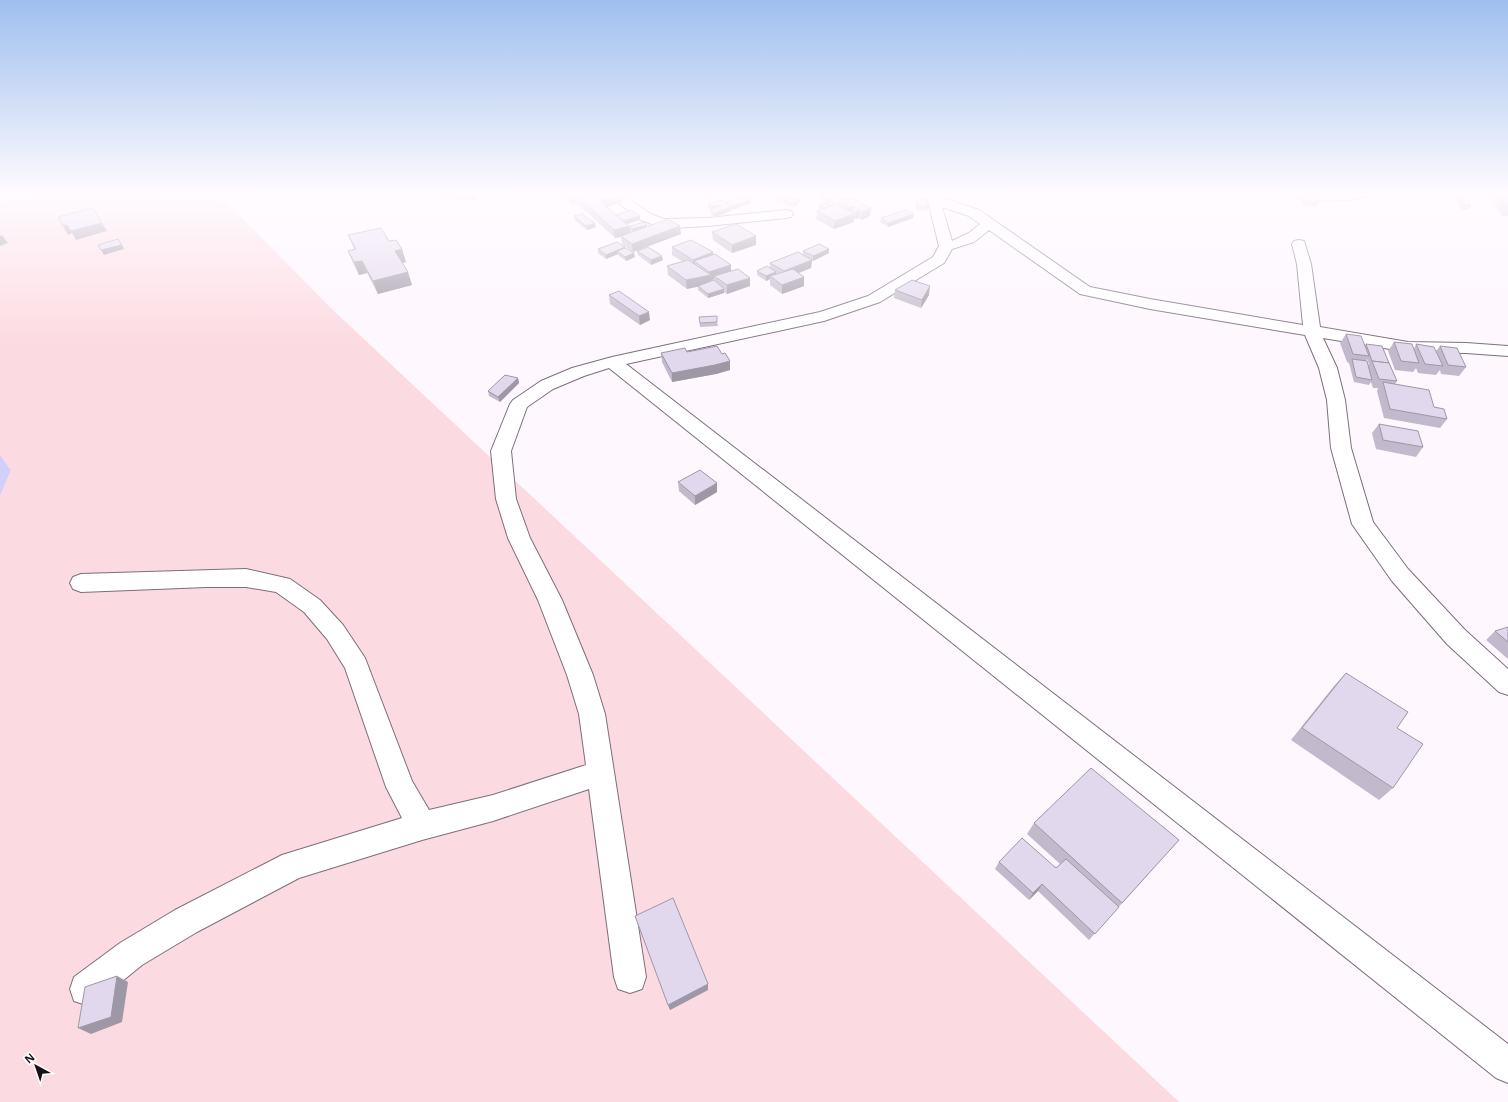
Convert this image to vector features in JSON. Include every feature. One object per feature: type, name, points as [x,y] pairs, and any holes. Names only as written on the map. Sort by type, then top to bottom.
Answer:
[{"type":"street","points":[[630,977],[592,714],[580,675],[550,600],[519,538],[506,500],[502,450],[519,404],[547,385],[578,372],[612,362],[824,316],[874,299],[939,260],[946,246],[955,244]]},
{"type":"street","points":[[1018,244],[1085,291],[1150,304],[1408,347],[1466,348],[1508,351]]},
{"type":"street","points":[[1299,244],[1304,264],[1312,331],[1328,368],[1336,400],[1341,448],[1345,467],[1363,524],[1400,575],[1446,626],[1456,637],[1508,684]]},
{"type":"street","points":[[612,362],[1508,1066]]},
{"type":"street","points":[[81,583],[206,578],[246,578],[282,585],[312,606],[335,632],[356,665],[400,787],[422,826]]},
{"type":"street","points":[[86,989],[131,954],[186,921],[293,865],[422,826],[493,808],[600,773]]},
{"type":"shaded area","points":[[0,244],[268,244],[335,312],[1179,1102],[0,1102],[0,496],[11,470],[0,455]]},
{"type":"water","points":[[0,455],[11,470],[0,496]]},
{"type":"building","points":[[122,244],[122,245],[101,250],[98,245]]},
{"type":"building","points":[[353,244],[399,244],[402,249],[395,251],[408,272],[373,281],[362,261],[354,262],[348,251],[356,249]]},
{"type":"building","points":[[610,244],[621,244],[625,247],[606,255],[598,249]]},
{"type":"building","points":[[679,244],[699,244],[713,252],[693,260],[672,247]]},
{"type":"building","points":[[818,244],[829,249],[813,256],[803,251]]},
{"type":"building","points":[[648,247],[662,256],[651,260],[637,251]]},
{"type":"building","points":[[626,248],[634,253],[625,257],[617,251]]},
{"type":"building","points":[[798,252],[812,260],[784,271],[770,263]]},
{"type":"building","points":[[715,254],[731,265],[709,272],[694,261]]},
{"type":"building","points":[[688,260],[711,275],[686,280],[667,266]]},
{"type":"building","points":[[767,266],[776,272],[766,276],[757,271]]},
{"type":"building","points":[[738,269],[750,278],[727,285],[714,276]]},
{"type":"building","points":[[793,269],[804,277],[782,285],[770,276]]},
{"type":"building","points":[[714,280],[724,289],[708,294],[698,286]]},
{"type":"building","points":[[912,280],[930,286],[922,300],[895,290]]},
{"type":"building","points":[[619,291],[649,312],[639,316],[609,295]]},
{"type":"building","points":[[717,316],[717,322],[700,323],[699,317]]},
{"type":"building","points":[[1346,334],[1361,336],[1369,356],[1353,354]]},
{"type":"building","points":[[1394,342],[1412,344],[1419,363],[1401,361]]},
{"type":"building","points":[[1366,344],[1382,346],[1389,363],[1372,361]]},
{"type":"building","points":[[1416,344],[1434,347],[1443,366],[1425,364]]},
{"type":"building","points":[[717,346],[722,354],[725,353],[730,361],[672,373],[661,353],[685,348],[687,352]]},
{"type":"building","points":[[1440,346],[1457,348],[1466,367],[1448,365]]},
{"type":"building","points":[[1352,359],[1367,361],[1372,380],[1356,377]]},
{"type":"building","points":[[1372,361],[1389,363],[1397,381],[1379,379]]},
{"type":"building","points":[[505,375],[518,378],[498,397],[488,391]]},
{"type":"building","points":[[1383,382],[1429,390],[1434,407],[1444,409],[1447,419],[1390,409]]},
{"type":"building","points":[[1379,424],[1418,431],[1423,447],[1383,440]]},
{"type":"building","points":[[700,470],[717,483],[695,496],[678,482]]},
{"type":"building","points":[[1508,627],[1508,642],[1495,631]]},
{"type":"building","points":[[1346,673],[1408,712],[1397,728],[1423,744],[1393,788],[1302,728]]},
{"type":"building","points":[[1091,768],[1179,840],[1122,903],[1034,823]]},
{"type":"building","points":[[1022,838],[1056,868],[1066,859],[1119,907],[1095,934],[1042,884],[1033,893],[999,862]]},
{"type":"building","points":[[673,898],[708,984],[668,1005],[635,916]]},
{"type":"building","points":[[117,976],[111,1017],[78,1028],[85,987]]}]
